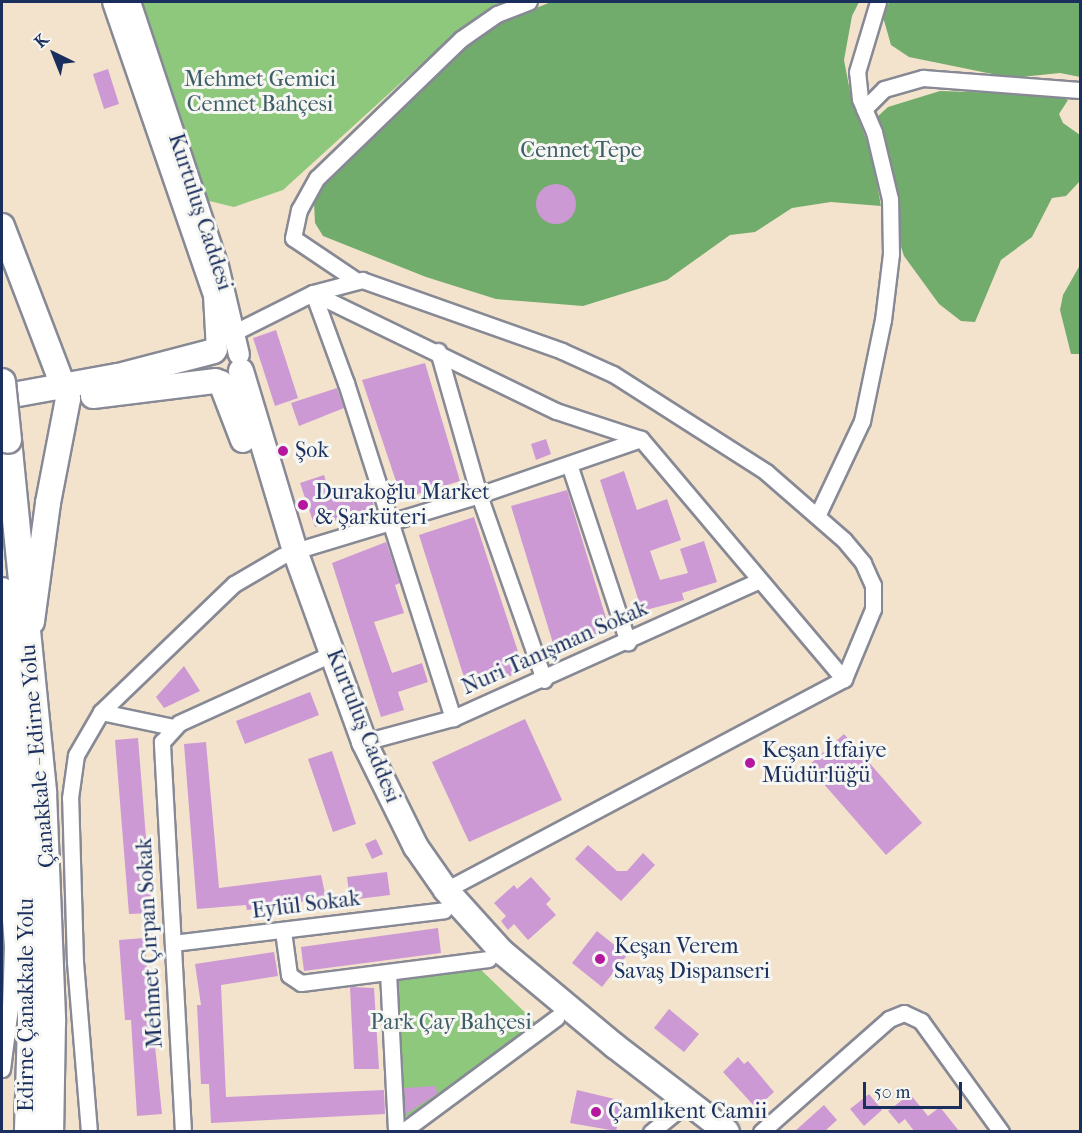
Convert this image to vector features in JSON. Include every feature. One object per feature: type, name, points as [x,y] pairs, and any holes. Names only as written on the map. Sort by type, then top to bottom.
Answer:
[{"type":"highway","name":"Çanakkale - Edirne Yolu","points":[[2,382],[29,642],[49,896],[50,1131]]},
{"type":"highway","name":"Edirne Çanakkale Yolu","points":[[2,591],[6,682],[16,739],[20,946],[28,1131]]},
{"type":"main road","points":[[2,225],[67,392],[48,503],[29,642]]},
{"type":"main road","points":[[2,408],[67,392],[225,365]]},
{"type":"main road","name":"Kurtuluş Caddesi","points":[[225,365],[244,392],[289,553],[386,823],[488,959],[556,1018],[705,1131]]},
{"type":"main road","points":[[2,397],[67,392]]},
{"type":"main road","name":"Kurtuluş Caddesi","points":[[326,656],[364,742],[416,848],[445,900],[536,982],[727,1131]]},
{"type":"street","name":"Kurtuluş Caddesi","points":[[113,2],[214,295],[225,365]]},
{"type":"street","name":"Kurtuluş Caddesi","points":[[130,2],[218,266],[235,332],[225,365]]},
{"type":"street","points":[[357,281],[293,238],[299,210],[317,178],[461,39],[496,14],[529,2]]},
{"type":"street","points":[[818,514],[862,421],[883,320],[891,254],[890,199],[883,160],[864,109],[857,72],[878,2]]},
{"type":"street","points":[[864,109],[884,89],[923,78],[1080,90]]},
{"type":"street","points":[[235,332],[313,293],[357,281],[379,284],[543,343],[606,370],[729,445],[818,514],[863,563],[873,585],[873,609],[844,679],[445,900]]},
{"type":"street","points":[[313,293],[438,351],[556,411],[641,440],[758,581],[844,679]]},
{"type":"street","points":[[313,293],[346,383],[387,521],[453,718]]},
{"type":"street","points":[[438,351],[479,495],[544,680]]},
{"type":"street","points":[[89,1131],[75,962],[70,790],[76,755],[101,712],[234,584],[289,553],[387,521],[479,495],[641,440]]},
{"type":"street","points":[[569,464],[628,642]]},
{"type":"street","name":"Nuri Tanışman Sokak","points":[[364,742],[453,718],[544,680],[758,581]]},
{"type":"street","points":[[101,712],[173,727],[326,656]]},
{"type":"street","name":"Mehmet Çırpan Sokak","points":[[173,727],[166,734],[161,751],[183,1131]]},
{"type":"street","name":"Eylül Sokak","points":[[173,943],[283,931],[445,900]]},
{"type":"street","points":[[283,931],[288,971],[294,982],[488,959]]},
{"type":"street","points":[[2,1069],[20,946]]},
{"type":"street","points":[[388,972],[396,1131]]},
{"type":"street","points":[[761,1131],[889,1019],[904,1012],[921,1021],[1001,1131]]},
{"type":"street","points":[[402,1131],[556,1018]]},
{"type":"street","points":[[651,1131],[677,1111]]},
{"type":"green space","name":"Mehmet Gemici Cennet Bahçesi","points":[[134,2],[506,2],[460,29],[283,190],[234,207],[201,199]]},
{"type":"green space","name":"Cennet Tepe","points":[[551,2],[859,2],[852,16],[844,60],[852,102],[871,152],[881,206],[831,202],[792,208],[755,232],[730,235],[667,280],[583,306],[496,299],[426,277],[323,236],[315,223],[314,203],[329,178],[463,47],[507,20]]},
{"type":"green space","points":[[889,2],[1080,2],[1080,77],[1060,73],[1012,78],[909,57],[891,45],[883,17]]},
{"type":"green space","points":[[940,91],[1059,95],[1068,100],[1059,114],[1063,123],[1080,135],[1080,181],[1066,196],[1052,198],[1032,237],[1001,260],[975,322],[961,321],[939,304],[904,256],[898,238],[896,188],[876,118],[888,107]]},
{"type":"green space","points":[[1080,265],[1080,354],[1071,354],[1060,310],[1063,295]]},
{"type":"green space","name":"Park Çay Bahçesi","points":[[476,965],[538,1025],[421,1114],[402,1117],[395,983],[400,977]]},
{"type":"building","points":[[108,69],[119,104],[104,109],[93,74]]},
{"type":"building","points":[[556,184],[564,185],[570,190],[575,196],[575,212],[570,218],[564,223],[556,224],[548,223],[542,218],[537,212],[536,204],[537,196],[542,190],[548,185]]},
{"type":"building","points":[[276,330],[298,398],[275,406],[253,338]]},
{"type":"building","points":[[425,363],[460,481],[402,499],[362,380]]},
{"type":"building","points":[[337,388],[344,408],[299,426],[291,403]]},
{"type":"building","points":[[546,439],[551,454],[536,460],[531,444]]},
{"type":"building","points":[[624,471],[637,510],[667,499],[681,540],[650,551],[660,580],[688,573],[680,549],[704,541],[717,582],[682,593],[684,600],[642,611],[600,480]]},
{"type":"building","points":[[324,475],[331,498],[368,486],[375,509],[315,527],[300,483]]},
{"type":"building","points":[[567,490],[610,631],[556,653],[511,506]]},
{"type":"building","points":[[474,517],[524,670],[469,693],[419,535]]},
{"type":"building","points":[[386,542],[400,583],[395,585],[404,613],[374,622],[392,673],[422,663],[428,682],[398,692],[404,710],[381,717],[332,563]]},
{"type":"building","points":[[184,666],[200,691],[164,708],[156,697]]},
{"type":"building","points":[[310,692],[319,715],[245,744],[236,721]]},
{"type":"building","points":[[525,719],[562,800],[469,842],[432,762]]},
{"type":"building","points":[[844,734],[922,823],[886,855],[808,766]]},
{"type":"building","points":[[138,738],[152,913],[129,914],[115,740]]},
{"type":"building","points":[[206,742],[219,888],[321,875],[326,898],[247,910],[246,905],[197,909],[184,744]]},
{"type":"building","points":[[332,751],[356,824],[333,832],[308,759]]},
{"type":"building","points":[[376,839],[383,854],[372,859],[365,844]]},
{"type":"building","points":[[588,845],[617,871],[627,871],[643,853],[655,865],[621,901],[575,859]]},
{"type":"building","points":[[387,872],[390,895],[350,900],[347,877]]},
{"type":"building","points":[[531,877],[551,899],[546,904],[556,915],[528,940],[514,924],[508,930],[501,921],[506,916],[494,903],[514,885],[517,889]]},
{"type":"building","points":[[438,928],[441,953],[304,971],[301,947]]},
{"type":"building","name":"Keşan Verem Savaş Dispanseri","points":[[597,931],[627,955],[602,987],[572,963]]},
{"type":"building","points":[[144,938],[162,1114],[137,1116],[131,1020],[125,1020],[119,940]]},
{"type":"building","points":[[274,952],[278,976],[221,985],[226,1097],[384,1090],[385,1114],[211,1123],[209,1084],[201,1084],[197,1005],[201,1005],[195,964]]},
{"type":"building","points":[[350,987],[374,988],[379,1069],[354,1069]]},
{"type":"building","points":[[669,1009],[699,1034],[684,1052],[654,1028]]},
{"type":"building","points":[[738,1057],[744,1064],[748,1061],[774,1092],[756,1108],[723,1072]]},
{"type":"building","points":[[436,1086],[437,1094],[406,1114],[404,1088]]},
{"type":"building","name":"Çamlıkent Camii","points":[[577,1090],[623,1101],[616,1131],[570,1123]]},
{"type":"building","points":[[869,1094],[882,1110],[864,1126],[850,1109]]},
{"type":"building","points":[[910,1094],[928,1116],[940,1107],[959,1131],[914,1131],[905,1119],[899,1124],[888,1111]]},
{"type":"building","points":[[824,1105],[837,1120],[825,1131],[795,1131]]},
{"type":"place","name":"Şok","points":[[283,451]]},
{"type":"place","name":"Durakoğlu Market & Şarküteri","points":[[303,505]]},
{"type":"place","name":"Keşan İtfaiye Müdürlüğü","points":[[750,763]]},
{"type":"place","name":"Keşan Verem Savaş Dispanseri","points":[[600,959]]},
{"type":"place","name":"Çamlıkent Camii","points":[[596,1112]]}]
